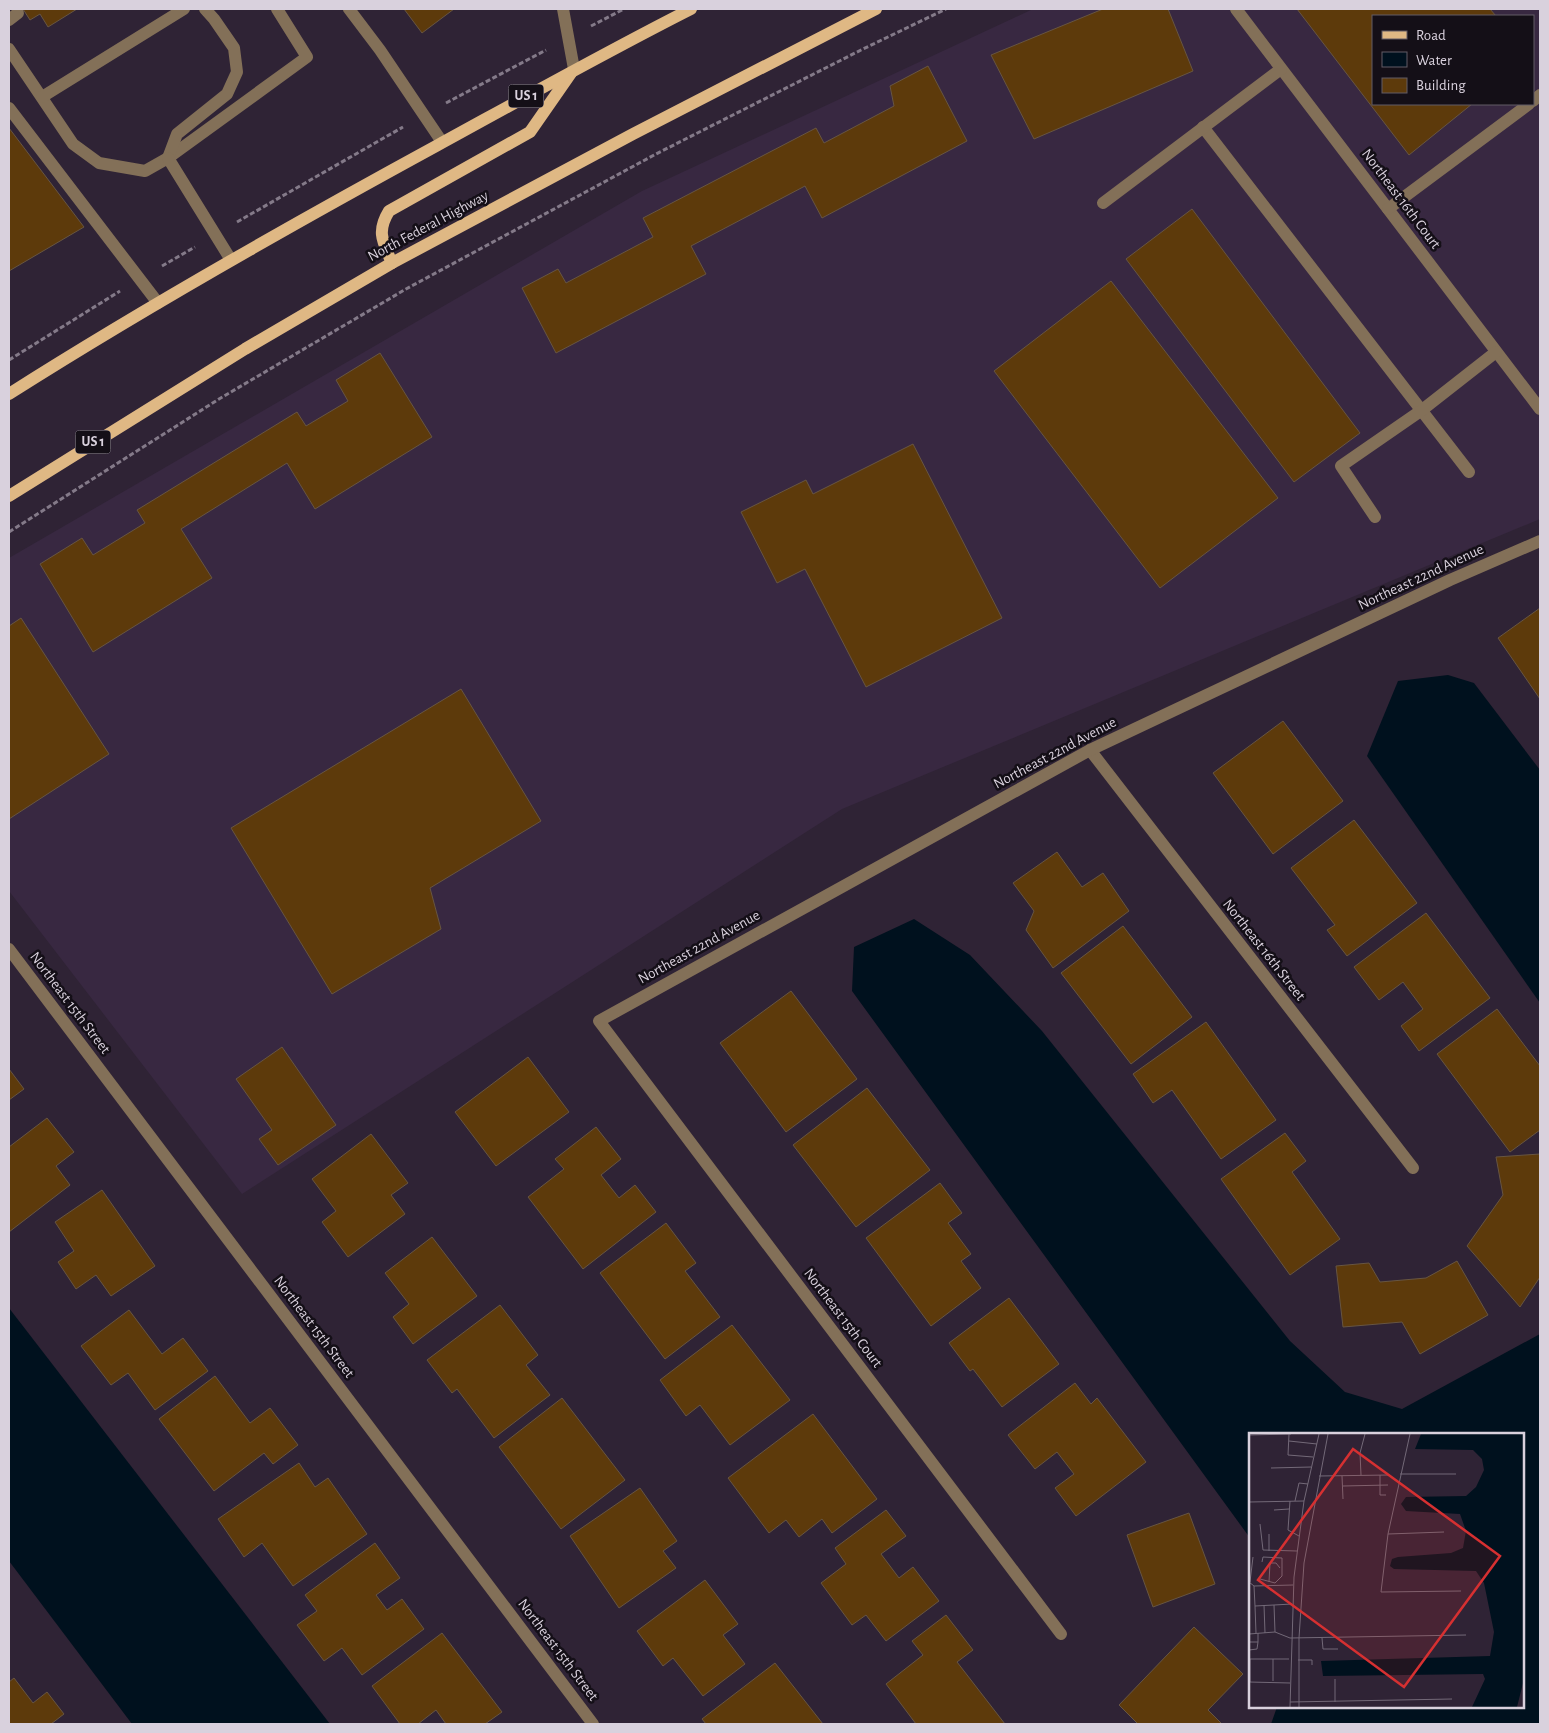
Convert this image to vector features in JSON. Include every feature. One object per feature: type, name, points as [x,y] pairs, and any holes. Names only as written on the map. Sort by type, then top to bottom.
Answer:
[{"type":"main road","name":"US 1","points":[[9,394],[84,346],[231,260],[574,69],[691,9]]},
{"type":"main road","points":[[844,24],[852,9]]},
{"type":"main road","name":"North Federal Highway","points":[[9,496],[246,348],[392,263],[844,24],[876,9]]},
{"type":"main road","points":[[392,263],[381,236],[383,221],[389,212],[530,132],[574,69]]},
{"type":"street","points":[[42,97],[184,9]]},
{"type":"street","points":[[168,158],[178,134],[227,94],[237,72],[234,48],[205,9]]},
{"type":"street","points":[[9,48],[73,144],[99,163],[145,170],[168,158],[307,57],[277,9]]},
{"type":"street","points":[[350,9],[442,142]]},
{"type":"street","points":[[563,9],[574,69]]},
{"type":"street","name":"Northeast 16th Court","points":[[1236,9],[1540,409]]},
{"type":"street","points":[[1103,203],[1281,69]]},
{"type":"street","points":[[1388,209],[1527,105]]},
{"type":"street","points":[[9,108],[158,303]]},
{"type":"street","points":[[1203,128],[1469,472]]},
{"type":"street","points":[[168,158],[231,260]]},
{"type":"street","points":[[1375,516],[1341,466],[1422,410],[1496,352]]},
{"type":"street","name":"Northeast 22nd Avenue","points":[[599,1021],[1090,750],[1450,580],[1540,541]]},
{"type":"street","name":"Northeast 16th Street","points":[[1090,750],[1413,1168]]},
{"type":"street","name":"Northeast 15th Street","points":[[9,949],[593,1724]]},
{"type":"street","name":"Northeast 15th Court","points":[[599,1021],[1061,1634]]},
{"type":"path","points":[[9,360],[139,279],[424,115],[624,9]]},
{"type":"path","points":[[9,532],[219,399],[406,289],[665,150],[860,50],[946,9]]},
{"type":"shaded area","points":[[1033,9],[1540,9],[1540,519],[842,809],[242,1194],[9,891],[9,558],[642,191]]},
{"type":"water","points":[[1448,675],[1474,683],[1540,770],[1540,1003],[1367,756],[1398,681]]},
{"type":"water","points":[[914,919],[970,955],[1042,1031],[1290,1341],[1345,1392],[1402,1409],[1540,1334],[1540,1724],[1271,1724],[1277,1708],[1524,1708],[1524,1433],[1249,1433],[1249,1537],[852,991],[854,947]]},
{"type":"water","points":[[9,1308],[330,1724],[132,1724],[9,1561]]},
{"type":"building","points":[[23,9],[77,9],[48,27],[40,14],[30,20]]},
{"type":"building","points":[[404,9],[454,9],[422,33]]},
{"type":"building","points":[[1103,9],[1168,9],[1193,71],[1034,139],[991,55]]},
{"type":"building","points":[[1297,9],[1490,9],[1495,15],[1372,15],[1372,105],[1471,105],[1409,155]]},
{"type":"building","points":[[928,66],[967,141],[822,218],[805,186],[691,246],[706,274],[556,353],[522,288],[558,269],[566,283],[653,237],[643,218],[816,128],[824,143],[894,106],[890,86]]},
{"type":"building","points":[[9,128],[84,227],[9,271]]},
{"type":"building","points":[[1192,209],[1360,433],[1294,482],[1126,259]]},
{"type":"building","points":[[1111,281],[1278,498],[1160,588],[994,371]]},
{"type":"building","points":[[380,353],[432,437],[315,509],[287,463],[181,529],[212,578],[93,652],[40,564],[82,538],[93,555],[145,523],[137,510],[297,412],[306,426],[348,401],[336,380]]},
{"type":"building","points":[[913,444],[1002,618],[866,687],[805,569],[777,583],[741,512],[806,480],[813,494]]},
{"type":"building","points":[[1540,608],[1540,699],[1498,638]]},
{"type":"building","points":[[21,618],[109,754],[9,819],[9,626]]},
{"type":"building","points":[[461,689],[541,821],[430,888],[441,929],[332,994],[231,828]]},
{"type":"building","points":[[1283,721],[1343,801],[1273,854],[1213,773]]},
{"type":"building","points":[[1354,820],[1417,903],[1347,956],[1327,930],[1335,925],[1291,868]]},
{"type":"building","points":[[1057,852],[1082,887],[1103,873],[1129,911],[1053,968],[1026,930],[1034,911],[1013,883]]},
{"type":"building","points":[[1426,913],[1490,998],[1419,1051],[1401,1026],[1423,1009],[1403,982],[1379,1000],[1354,967]]},
{"type":"building","points":[[1123,926],[1192,1017],[1131,1064],[1061,973]]},
{"type":"building","points":[[791,991],[857,1079],[786,1132],[720,1043]]},
{"type":"building","points":[[1497,1009],[1540,1066],[1540,1130],[1510,1152],[1437,1054]]},
{"type":"building","points":[[1206,1022],[1276,1120],[1221,1159],[1172,1090],[1153,1103],[1133,1074]]},
{"type":"building","points":[[282,1047],[336,1125],[278,1165],[259,1139],[272,1130],[236,1079]]},
{"type":"building","points":[[528,1057],[569,1112],[496,1166],[455,1112]]},
{"type":"building","points":[[9,1069],[24,1089],[9,1100]]},
{"type":"building","points":[[867,1088],[930,1170],[856,1227],[793,1145]]},
{"type":"building","points":[[47,1118],[74,1152],[56,1166],[70,1185],[9,1232],[9,1147]]},
{"type":"building","points":[[596,1127],[621,1159],[601,1175],[619,1198],[635,1185],[656,1212],[583,1269],[528,1197],[564,1169],[555,1159]]},
{"type":"building","points":[[1285,1133],[1306,1161],[1292,1172],[1340,1239],[1290,1275],[1221,1179]]},
{"type":"building","points":[[371,1134],[408,1183],[391,1195],[405,1214],[348,1257],[322,1222],[336,1211],[312,1179]]},
{"type":"building","points":[[1540,1154],[1540,1277],[1520,1307],[1467,1246],[1503,1195],[1496,1157]]},
{"type":"building","points":[[940,1183],[962,1213],[948,1223],[971,1254],[961,1261],[981,1288],[931,1326],[866,1238]]},
{"type":"building","points":[[102,1190],[155,1266],[111,1296],[96,1275],[76,1289],[58,1262],[74,1251],[55,1222]]},
{"type":"building","points":[[666,1223],[696,1263],[685,1271],[720,1317],[665,1359],[600,1273]]},
{"type":"building","points":[[432,1237],[477,1296],[413,1344],[393,1317],[409,1304],[385,1273]]},
{"type":"building","points":[[1457,1261],[1488,1315],[1420,1354],[1402,1322],[1343,1327],[1336,1266],[1369,1263],[1380,1282],[1426,1278]]},
{"type":"building","points":[[1009,1298],[1059,1364],[1002,1407],[973,1369],[970,1371],[949,1343]]},
{"type":"building","points":[[500,1305],[538,1355],[526,1365],[550,1395],[494,1438],[457,1389],[452,1393],[427,1360]]},
{"type":"building","points":[[129,1310],[162,1354],[183,1338],[208,1371],[155,1410],[128,1373],[111,1385],[81,1346]]},
{"type":"building","points":[[732,1325],[790,1400],[730,1445],[700,1405],[686,1416],[660,1380]]},
{"type":"building","points":[[215,1376],[250,1423],[270,1408],[298,1445],[273,1464],[264,1453],[214,1491],[159,1419]]},
{"type":"building","points":[[1075,1383],[1091,1404],[1097,1398],[1146,1462],[1076,1516],[1055,1488],[1074,1474],[1057,1452],[1035,1469],[1008,1435]]},
{"type":"building","points":[[562,1398],[625,1480],[561,1529],[499,1447]]},
{"type":"building","points":[[813,1414],[877,1499],[832,1533],[822,1519],[799,1537],[786,1520],[769,1533],[728,1478]]},
{"type":"building","points":[[299,1463],[315,1487],[328,1478],[367,1534],[293,1586],[262,1543],[244,1557],[218,1519]]},
{"type":"building","points":[[640,1488],[677,1541],[663,1551],[676,1568],[619,1608],[570,1536]]},
{"type":"building","points":[[886,1510],[906,1536],[881,1554],[899,1578],[913,1567],[939,1601],[886,1641],[866,1615],[852,1625],[821,1583],[846,1564],[835,1548]]},
{"type":"building","points":[[1189,1513],[1215,1584],[1153,1607],[1127,1535]]},
{"type":"building","points":[[375,1543],[400,1578],[376,1595],[387,1610],[402,1599],[424,1629],[362,1675],[342,1648],[324,1661],[297,1625],[317,1611],[305,1595]]},
{"type":"building","points":[[705,1580],[738,1624],[723,1635],[745,1664],[703,1696],[673,1658],[663,1666],[637,1631]]},
{"type":"building","points":[[946,1615],[973,1650],[957,1662],[1005,1724],[916,1724],[886,1684],[923,1655],[912,1641]]},
{"type":"building","points":[[1194,1627],[1243,1674],[1208,1710],[1222,1724],[1138,1724],[1119,1705]]},
{"type":"building","points":[[442,1633],[502,1712],[485,1724],[446,1724],[436,1710],[418,1724],[400,1724],[372,1686]]},
{"type":"building","points":[[775,1663],[823,1724],[706,1724],[702,1719]]},
{"type":"building","points":[[14,1678],[33,1703],[47,1692],[64,1714],[51,1724],[9,1724],[9,1682]]}]
